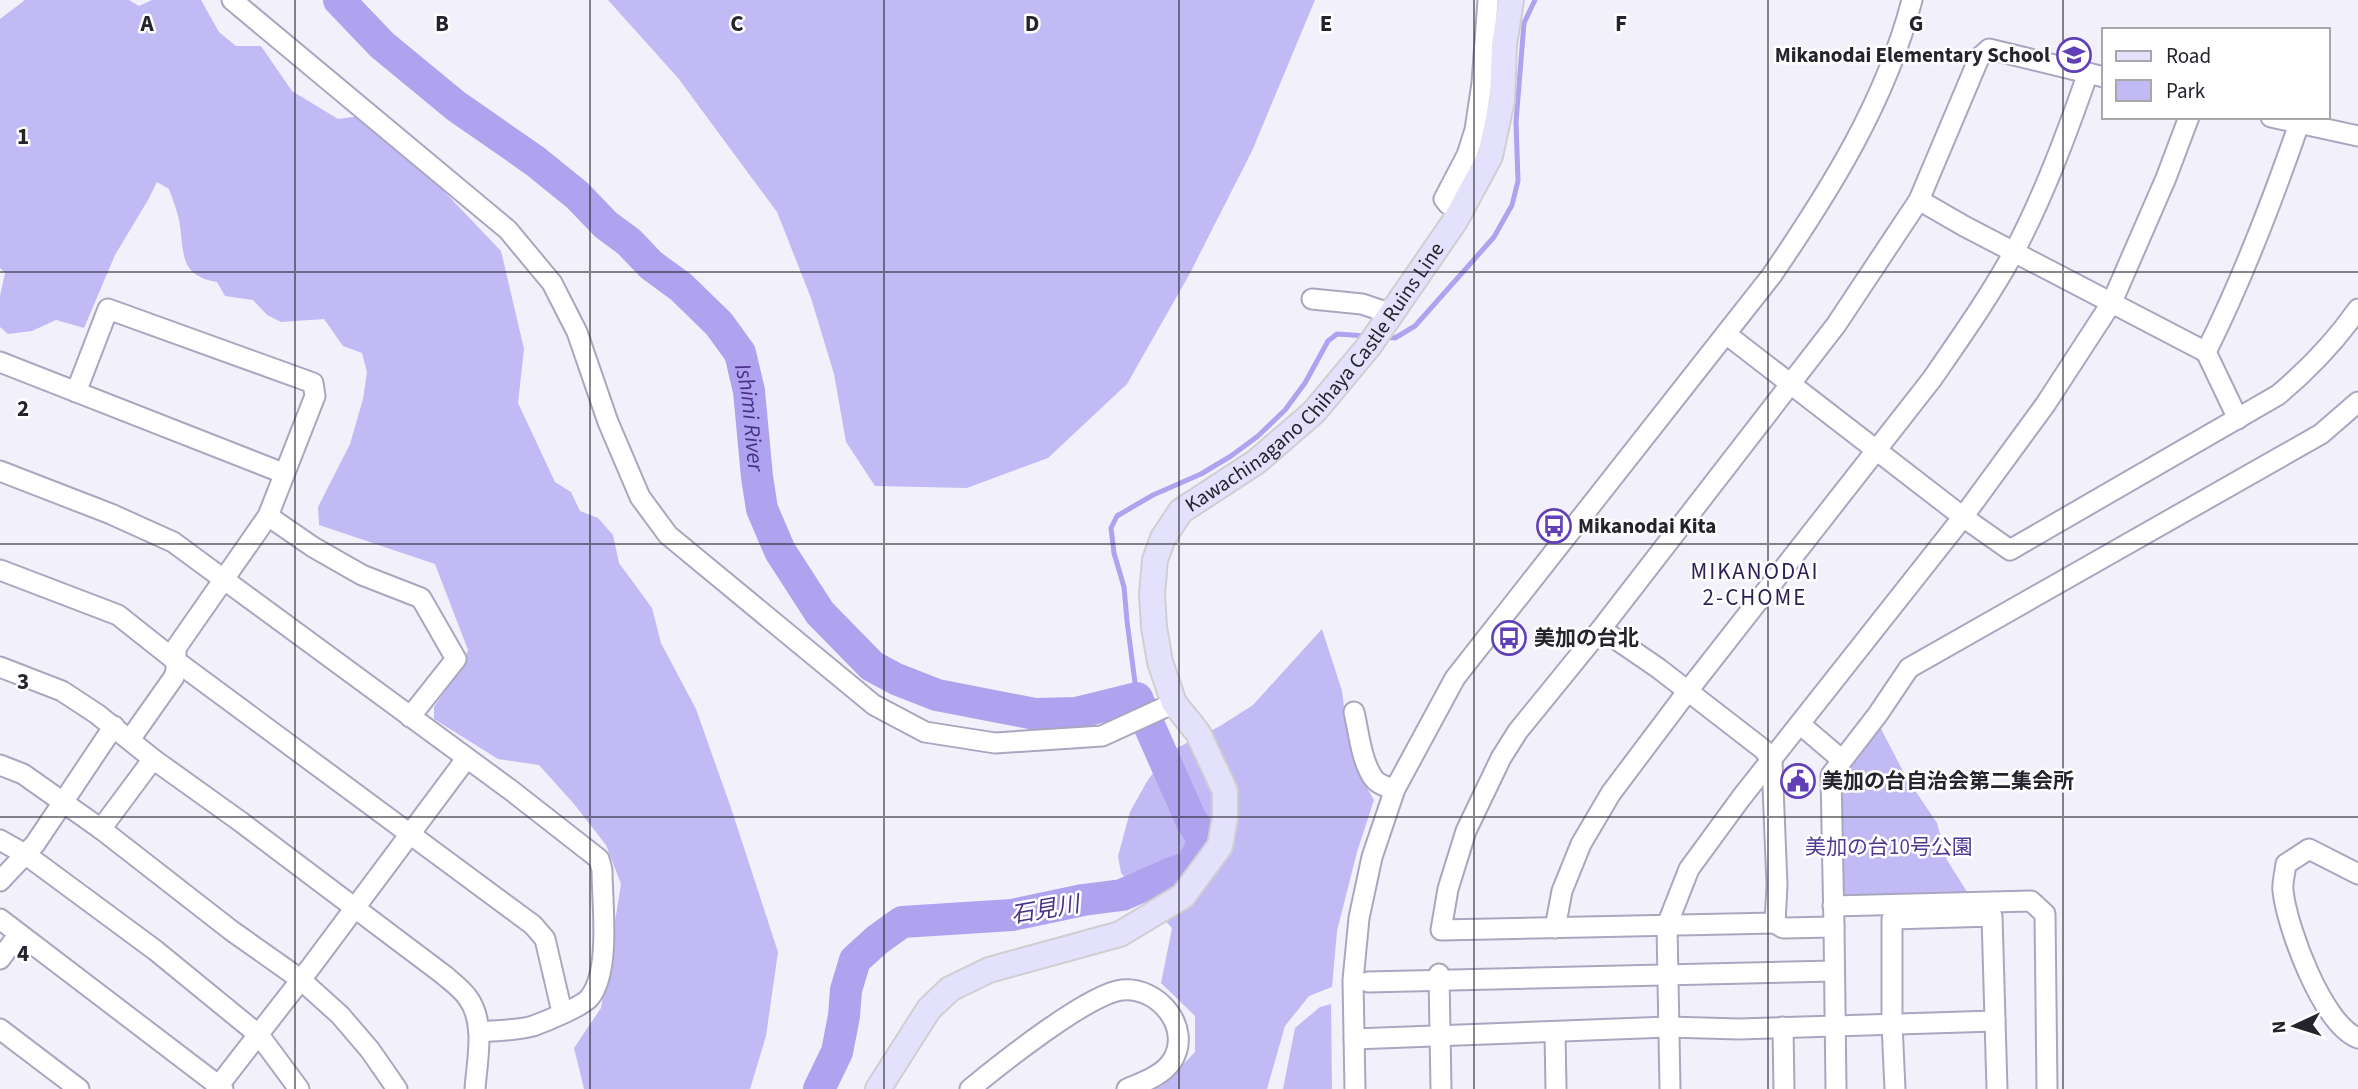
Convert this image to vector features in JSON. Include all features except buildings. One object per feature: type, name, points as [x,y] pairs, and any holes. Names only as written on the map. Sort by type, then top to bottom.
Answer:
[{"type":"main road","name":"Kawachinagano Chihaya Castle Ruins Line","points":[[878,1089],[929,1009],[950,989],[989,970],[1120,934],[1183,896],[1220,846],[1225,818],[1225,792],[1198,733],[1174,703],[1160,662],[1152,594],[1155,560],[1163,538],[1181,511],[1256,462],[1314,412],[1381,329],[1455,221],[1490,156],[1502,100],[1504,45],[1511,0]]},
{"type":"street","points":[[232,0],[508,230],[552,283],[577,332],[608,422],[640,497],[668,534],[874,705],[925,732],[995,743],[1102,736],[1174,703]]},
{"type":"street","points":[[1488,0],[1479,110],[1467,155],[1444,199],[1448,204],[1473,166],[1490,156]]},
{"type":"street","points":[[1355,1089],[1353,980],[1359,918],[1371,857],[1395,789],[1455,678],[1694,372],[1727,334],[1818,209],[1864,126],[1892,64],[1912,0]]},
{"type":"street","points":[[1555,928],[1562,891],[1594,820],[1687,692],[1877,450],[1960,339],[2014,252],[2096,75],[1989,49],[1979,58],[1919,200],[1836,325],[1518,731],[1501,758],[1466,831],[1448,889],[1440,935],[1667,925],[1775,923],[1783,928],[1834,927]]},
{"type":"street","points":[[1670,1089],[1667,925],[1689,869],[1741,798],[1963,517],[2045,405],[2112,302],[2166,178],[2188,119]]},
{"type":"street","points":[[2279,119],[2358,136]]},
{"type":"street","points":[[2206,352],[2235,294],[2299,124]]},
{"type":"street","points":[[1919,200],[2206,352],[2238,419]]},
{"type":"street","points":[[1312,299],[1363,304],[1381,329]]},
{"type":"street","points":[[76,392],[108,309],[313,383],[315,396],[268,516],[176,648],[174,677],[131,738]]},
{"type":"street","points":[[1727,334],[1963,517],[2010,550],[2278,395],[2308,370],[2334,342],[2358,309]]},
{"type":"street","points":[[0,362],[284,473]]},
{"type":"street","points":[[1836,1089],[1830,775],[1878,714],[1909,668],[2321,434],[2358,402]]},
{"type":"street","points":[[0,471],[111,514],[173,542],[512,791],[599,859],[602,870],[603,954],[600,974],[590,998],[532,1026],[479,1032]]},
{"type":"street","points":[[268,516],[313,547],[362,575],[421,598],[456,659],[410,717]]},
{"type":"street","points":[[0,570],[118,615],[176,661],[533,925],[545,939],[562,1012]]},
{"type":"street","points":[[1601,628],[1658,668],[1764,750],[1772,762],[1777,885],[1775,923]]},
{"type":"street","points":[[0,667],[62,691],[114,726],[444,975],[467,996],[476,1013],[479,1032],[475,1089]]},
{"type":"street","points":[[1354,712],[1368,766],[1375,780],[1395,789]]},
{"type":"street","points":[[1801,725],[1842,760]]},
{"type":"street","points":[[0,881],[35,844],[114,726]]},
{"type":"street","points":[[101,829],[153,758]]},
{"type":"street","points":[[0,919],[219,1088],[466,759]]},
{"type":"street","points":[[0,765],[23,774],[101,829],[232,931],[300,979],[370,1050],[397,1089]]},
{"type":"street","points":[[0,841],[25,853],[155,950],[259,1035],[299,1089]]},
{"type":"street","points":[[2358,874],[2309,849],[2286,864],[2283,891],[2310,978],[2337,1024],[2358,1038]]},
{"type":"street","points":[[1833,906],[2031,901],[2045,914],[2048,1089]]},
{"type":"street","points":[[1895,1089],[1892,919],[1992,916],[1997,1089]]},
{"type":"street","points":[[0,959],[19,934]]},
{"type":"street","points":[[1368,982],[1439,977],[1668,976],[1834,971]]},
{"type":"street","points":[[1439,977],[1441,1089]]},
{"type":"street","points":[[970,1089],[1055,1025],[1088,1004],[1122,990],[1142,991],[1160,999],[1172,1015],[1177,1033],[1177,1052],[1170,1064],[1159,1074],[1127,1089]]},
{"type":"street","points":[[1354,1039],[1668,1027],[1739,1029],[1995,1021]]},
{"type":"street","points":[[1783,1027],[1784,1089]]},
{"type":"street","points":[[0,1029],[79,1089]]},
{"type":"street","points":[[1555,1032],[1556,1089]]},
{"type":"green space","points":[[25,0],[129,0],[139,6],[152,0],[201,0],[219,32],[236,46],[261,46],[292,91],[338,119],[361,116],[394,139],[501,251],[524,349],[518,403],[555,482],[571,492],[580,511],[598,518],[613,535],[619,563],[652,608],[661,643],[696,709],[778,952],[766,1036],[750,1089],[584,1089],[574,1048],[601,1008],[621,884],[606,845],[539,765],[498,759],[434,719],[434,707],[462,666],[468,650],[435,564],[319,525],[318,507],[350,444],[363,399],[367,372],[362,353],[343,346],[324,319],[281,322],[267,315],[253,300],[225,296],[217,282],[194,273],[185,258],[178,216],[169,189],[157,182],[115,255],[84,328],[56,320],[32,331],[8,334],[0,327],[0,296],[5,273],[0,268],[0,19]]},
{"type":"green space","points":[[608,0],[1315,0],[1252,151],[1189,275],[1127,384],[1048,458],[967,488],[875,486],[846,442],[834,374],[811,298],[777,212],[678,78]]},
{"type":"green space","points":[[1322,629],[1342,691],[1357,770],[1374,800],[1357,852],[1337,931],[1332,987],[1309,996],[1285,1026],[1267,1089],[1155,1089],[1162,1086],[1195,1052],[1195,1016],[1161,983],[1172,928],[1121,873],[1118,856],[1130,812],[1167,753],[1220,726],[1253,705]]},
{"type":"green space","name":"美加の台10号公園","points":[[1878,723],[1906,777],[1937,823],[1947,860],[1969,895],[1844,899],[1839,893],[1836,777]]},
{"type":"green space","points":[[1331,1004],[1332,1089],[1283,1089],[1295,1028],[1320,1007]]},
{"type":"waterway","name":"Ishimi River","points":[[339,0],[382,45],[456,106],[535,161],[577,195],[606,225],[629,242],[651,265],[681,287],[719,324],[740,353],[749,391],[762,509],[780,551],[820,613],[872,666],[937,695],[1035,714],[1076,713],[1137,698],[1191,820],[1203,838],[1190,867],[1122,895],[1012,915],[902,922],[855,960],[846,990],[837,1052],[819,1089]]},
{"type":"waterway","points":[[1384,337],[1395,338],[1415,326],[1494,237],[1512,205],[1518,181],[1516,122],[1524,23],[1535,0]]},
{"type":"waterway","points":[[1137,698],[1124,587],[1114,553],[1111,528],[1117,516],[1153,495],[1201,474],[1258,436],[1285,410],[1305,383],[1328,341],[1337,334],[1367,336]]},
{"type":"place","name":"Mikanodai Elementary School","points":[[2074,55]]},
{"type":"place","name":"Mikanodai Kita","points":[[1554,526]]},
{"type":"place","name":"美加の台北","points":[[1509,638]]},
{"type":"place","name":"美加の台自治会第二集会所","points":[[1798,781]]},
{"type":"district","name":"MIKANODAI 2-CHOME","points":[[1755,584]]},
{"type":"water label","name":"石見川","points":[[1045,909]]}]
